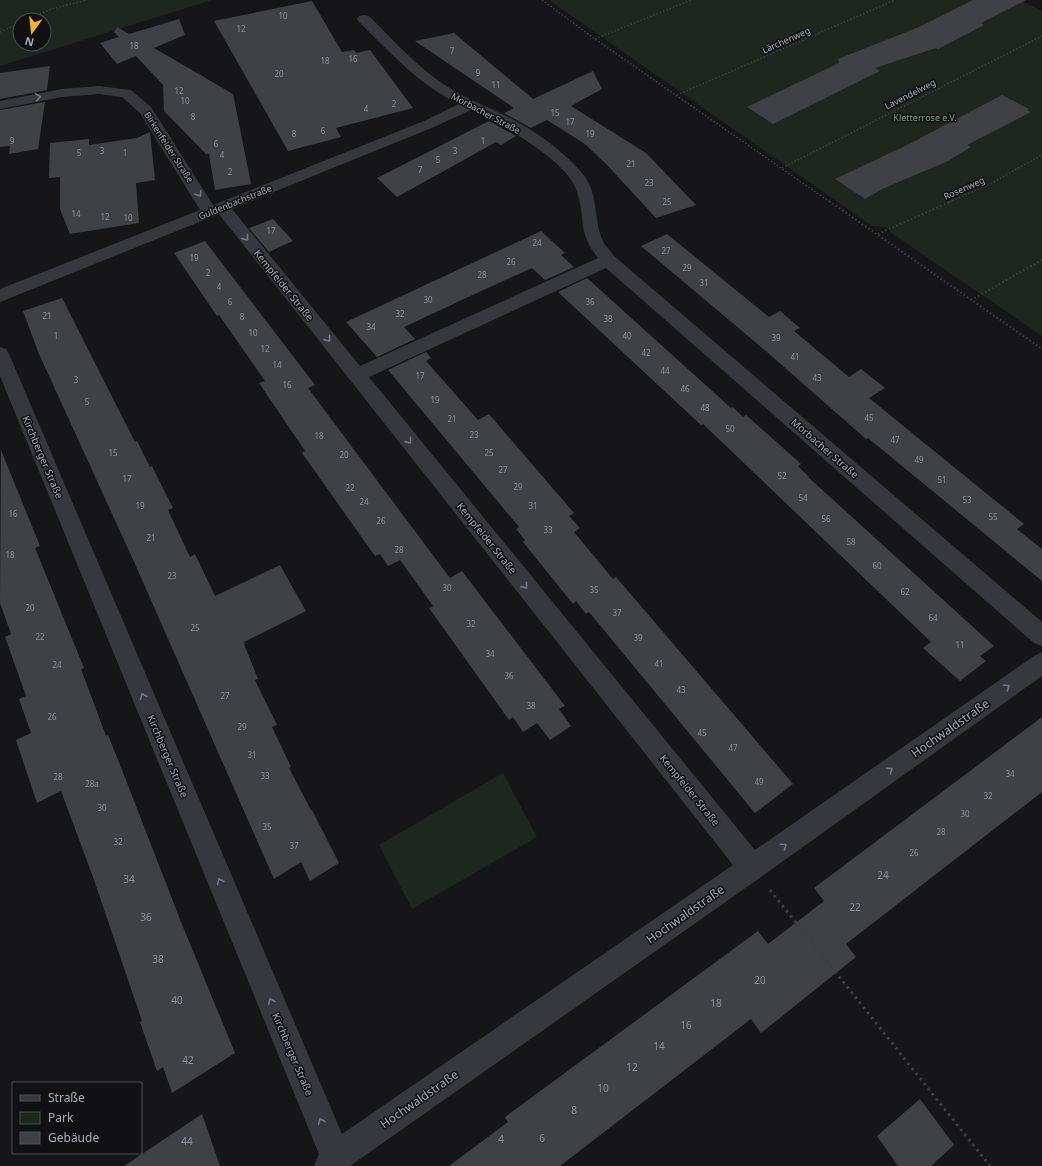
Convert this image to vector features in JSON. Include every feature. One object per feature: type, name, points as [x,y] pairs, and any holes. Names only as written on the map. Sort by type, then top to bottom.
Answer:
[{"type":"street","name":"Morbacher Straße","points":[[364,19],[414,66],[436,84],[470,105],[521,131],[556,154],[578,178],[587,195],[588,220],[594,241],[608,260],[1042,636]]},
{"type":"street","name":"Birkenfelder Straße","points":[[0,105],[62,93],[99,90],[126,93],[146,110],[216,210]]},
{"type":"street","name":"Guldenbachstraße","points":[[0,296],[429,124],[470,105]]},
{"type":"street","name":"Kempfelder Straße","points":[[216,210],[357,375],[752,868]]},
{"type":"street","points":[[357,375],[608,260]]},
{"type":"street","name":"Kirchberger Straße","points":[[0,354],[333,1161]]},
{"type":"street","name":"Hochwaldstraße","points":[[333,1161],[1042,663]]},
{"type":"path","points":[[44,12],[88,0]]},
{"type":"path","points":[[542,0],[595,39],[1042,349]]},
{"type":"path","points":[[595,39],[691,0]]},
{"type":"path","name":"Lärchenweg","points":[[677,95],[894,0]]},
{"type":"path","points":[[0,32],[12,27]]},
{"type":"path","name":"Lavendelweg","points":[[782,168],[785,165],[1042,36]]},
{"type":"path","name":"Rosenweg","points":[[878,234],[988,185],[1042,155]]},
{"type":"path","points":[[971,300],[1042,260]]},
{"type":"path","points":[[752,868],[990,1166]]},
{"type":"green space","points":[[0,0],[212,0],[52,50],[52,12],[12,12],[12,52],[45,52],[0,66]]},
{"type":"green space","name":"Kletterrose e.V.","points":[[549,0],[1020,0],[1042,11],[1042,336],[890,232],[890,230],[885,227],[872,226]]},
{"type":"green space","points":[[503,773],[537,837],[412,909],[379,845]]},
{"type":"building","points":[[973,0],[1026,0],[981,23],[984,25],[938,49],[936,48],[875,68],[880,71],[773,124],[747,107],[839,63],[838,59],[919,27]]},
{"type":"building","points":[[312,1],[342,52],[354,50],[356,53],[370,50],[413,108],[336,128],[341,137],[288,151],[214,21]]},
{"type":"building","points":[[179,19],[185,35],[154,48],[233,94],[251,184],[215,190],[209,154],[206,154],[164,111],[163,85],[136,56],[117,64],[100,43],[119,37],[114,32],[117,27],[129,34]]},
{"type":"building","points":[[454,33],[533,99],[593,71],[602,89],[571,106],[646,153],[696,205],[656,218],[608,166],[585,144],[547,120],[531,128],[504,113],[514,108],[415,41]]},
{"type":"building","points":[[50,66],[47,90],[0,99],[0,73]]},
{"type":"building","points":[[1002,95],[1029,109],[1027,110],[1031,112],[967,145],[971,147],[948,161],[882,189],[865,199],[835,179],[909,144]]},
{"type":"building","points":[[45,102],[38,149],[9,154],[10,146],[0,147],[0,110]]},
{"type":"building","points":[[489,121],[516,136],[501,145],[496,142],[397,197],[377,178]]},
{"type":"building","points":[[150,132],[155,180],[136,183],[139,223],[70,234],[60,209],[60,177],[49,178],[50,143],[89,139],[89,145],[137,138]]},
{"type":"building","points":[[273,219],[293,241],[269,252],[249,228]]},
{"type":"building","points":[[541,231],[565,253],[561,255],[574,267],[545,280],[532,268],[479,292],[404,327],[415,339],[377,357],[346,322]]},
{"type":"building","points":[[667,234],[769,317],[780,311],[800,328],[794,331],[849,377],[861,369],[885,388],[869,398],[1024,524],[1017,529],[1042,549],[1042,581],[868,438],[866,439],[767,352],[641,246]]},
{"type":"building","points":[[205,241],[315,385],[308,388],[450,578],[462,571],[565,706],[559,709],[571,726],[550,740],[537,723],[523,732],[513,717],[509,720],[429,608],[433,606],[400,560],[388,566],[380,554],[375,556],[302,453],[305,451],[259,383],[265,381],[219,315],[217,316],[174,253]]},
{"type":"building","points":[[587,278],[731,408],[733,407],[743,417],[746,415],[801,464],[798,466],[808,477],[994,646],[980,656],[986,661],[960,681],[923,648],[931,642],[703,424],[701,425],[558,292]]},
{"type":"building","points":[[62,298],[135,442],[137,441],[150,467],[152,466],[173,508],[168,510],[190,557],[195,554],[215,596],[280,565],[306,611],[244,642],[244,644],[258,679],[255,680],[277,725],[272,727],[291,767],[289,768],[339,863],[310,881],[301,862],[274,879],[135,564],[39,354],[23,311]]},
{"type":"building","points":[[426,352],[431,358],[426,361],[478,420],[489,414],[574,513],[569,516],[580,528],[574,532],[613,579],[616,577],[793,784],[755,813],[589,612],[586,614],[576,601],[573,604],[523,542],[525,540],[516,529],[519,527],[388,370]]},
{"type":"building","points":[[1,450],[40,546],[35,548],[84,668],[81,669],[106,736],[108,735],[181,922],[235,1053],[172,1093],[163,1067],[157,1071],[140,1022],[142,1021],[93,877],[61,791],[37,803],[16,740],[31,733],[19,699],[26,696],[5,637],[11,634],[0,603]]},
{"type":"building","points":[[1042,717],[1042,792],[846,944],[856,957],[761,1033],[751,1019],[560,1166],[449,1166],[508,1122],[505,1117],[758,931],[768,944],[824,901],[814,888]]},
{"type":"building","points":[[920,1099],[954,1145],[931,1166],[898,1166],[877,1136]]},
{"type":"building","points":[[202,1114],[220,1166],[124,1166]]}]
